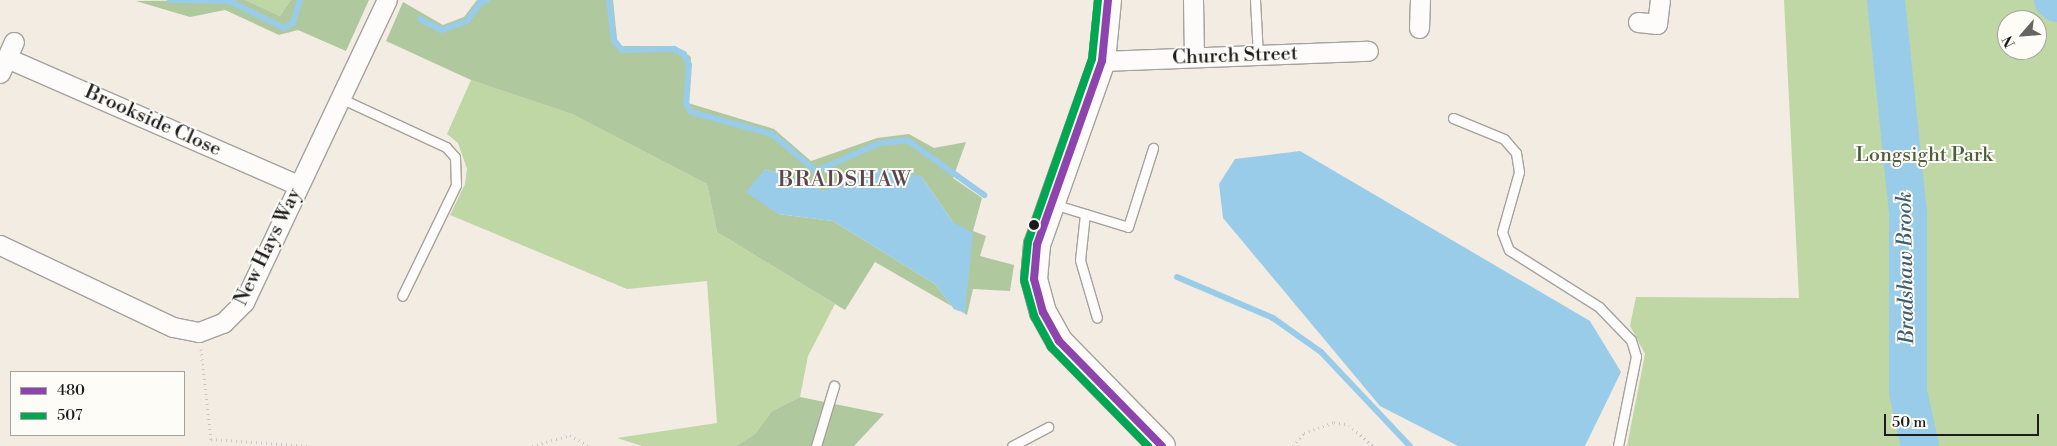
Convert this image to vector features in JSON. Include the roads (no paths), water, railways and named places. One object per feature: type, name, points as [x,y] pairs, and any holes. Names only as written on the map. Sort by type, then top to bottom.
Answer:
[{"type":"main road","points":[[1108,0],[1102,61],[1050,203],[1034,261],[1043,312],[1069,352],[1162,446]]},
{"type":"street","name":"New Hays Way","points":[[0,245],[173,327],[199,332],[223,323],[244,302],[387,0]]},
{"type":"street","points":[[1193,0],[1194,57]]},
{"type":"street","points":[[1420,0],[1420,28]]},
{"type":"street","points":[[1638,22],[1657,24],[1660,0]]},
{"type":"street","name":"Church Street","points":[[1102,61],[1368,51]]},
{"type":"street","name":"Brookside Close","points":[[7,58],[298,185]]},
{"type":"lane","points":[[1255,0],[1258,55]]},
{"type":"lane","points":[[340,98],[446,148],[455,157],[456,186],[402,296]]},
{"type":"lane","points":[[1453,118],[1504,139],[1516,153],[1519,172],[1502,232],[1509,250],[1599,307],[1631,340],[1636,356],[1618,446]]},
{"type":"lane","points":[[1050,203],[1128,228],[1154,148]]},
{"type":"lane","points":[[1085,214],[1080,260],[1097,318]]},
{"type":"lane","points":[[816,446],[834,386]]},
{"type":"lane","points":[[1012,446],[1048,427]]},
{"type":"water","points":[[1300,151],[1590,321],[1621,372],[1585,446],[1458,446],[1380,406],[1223,218],[1219,184],[1235,159]]},
{"type":"water","points":[[765,169],[824,191],[875,169],[921,176],[953,222],[973,233],[965,313],[954,309],[935,284],[833,221],[778,214],[746,192]]},
{"type":"waterway","points":[[170,0],[229,1],[284,28],[293,23],[300,0]]},
{"type":"waterway","points":[[420,19],[442,30],[467,21],[480,3],[487,0]]},
{"type":"waterway","points":[[609,0],[614,41],[622,50],[674,49],[684,54],[689,65],[686,104],[691,112],[772,134],[816,171],[880,143],[907,140],[984,195]]},
{"type":"waterway","name":"Bradshaw Brook","points":[[1886,0],[1908,213],[1908,392],[1920,446]]},
{"type":"waterway","name":"Bradshaw Brook","points":[[2053,0],[2057,3]]},
{"type":"waterway","points":[[1177,277],[1273,318],[1321,352],[1410,446]]},
{"type":"district","name":"BRADSHAW","points":[[845,180]]},
{"type":"park label","name":"Longsight Park","points":[[1924,155]]}]
